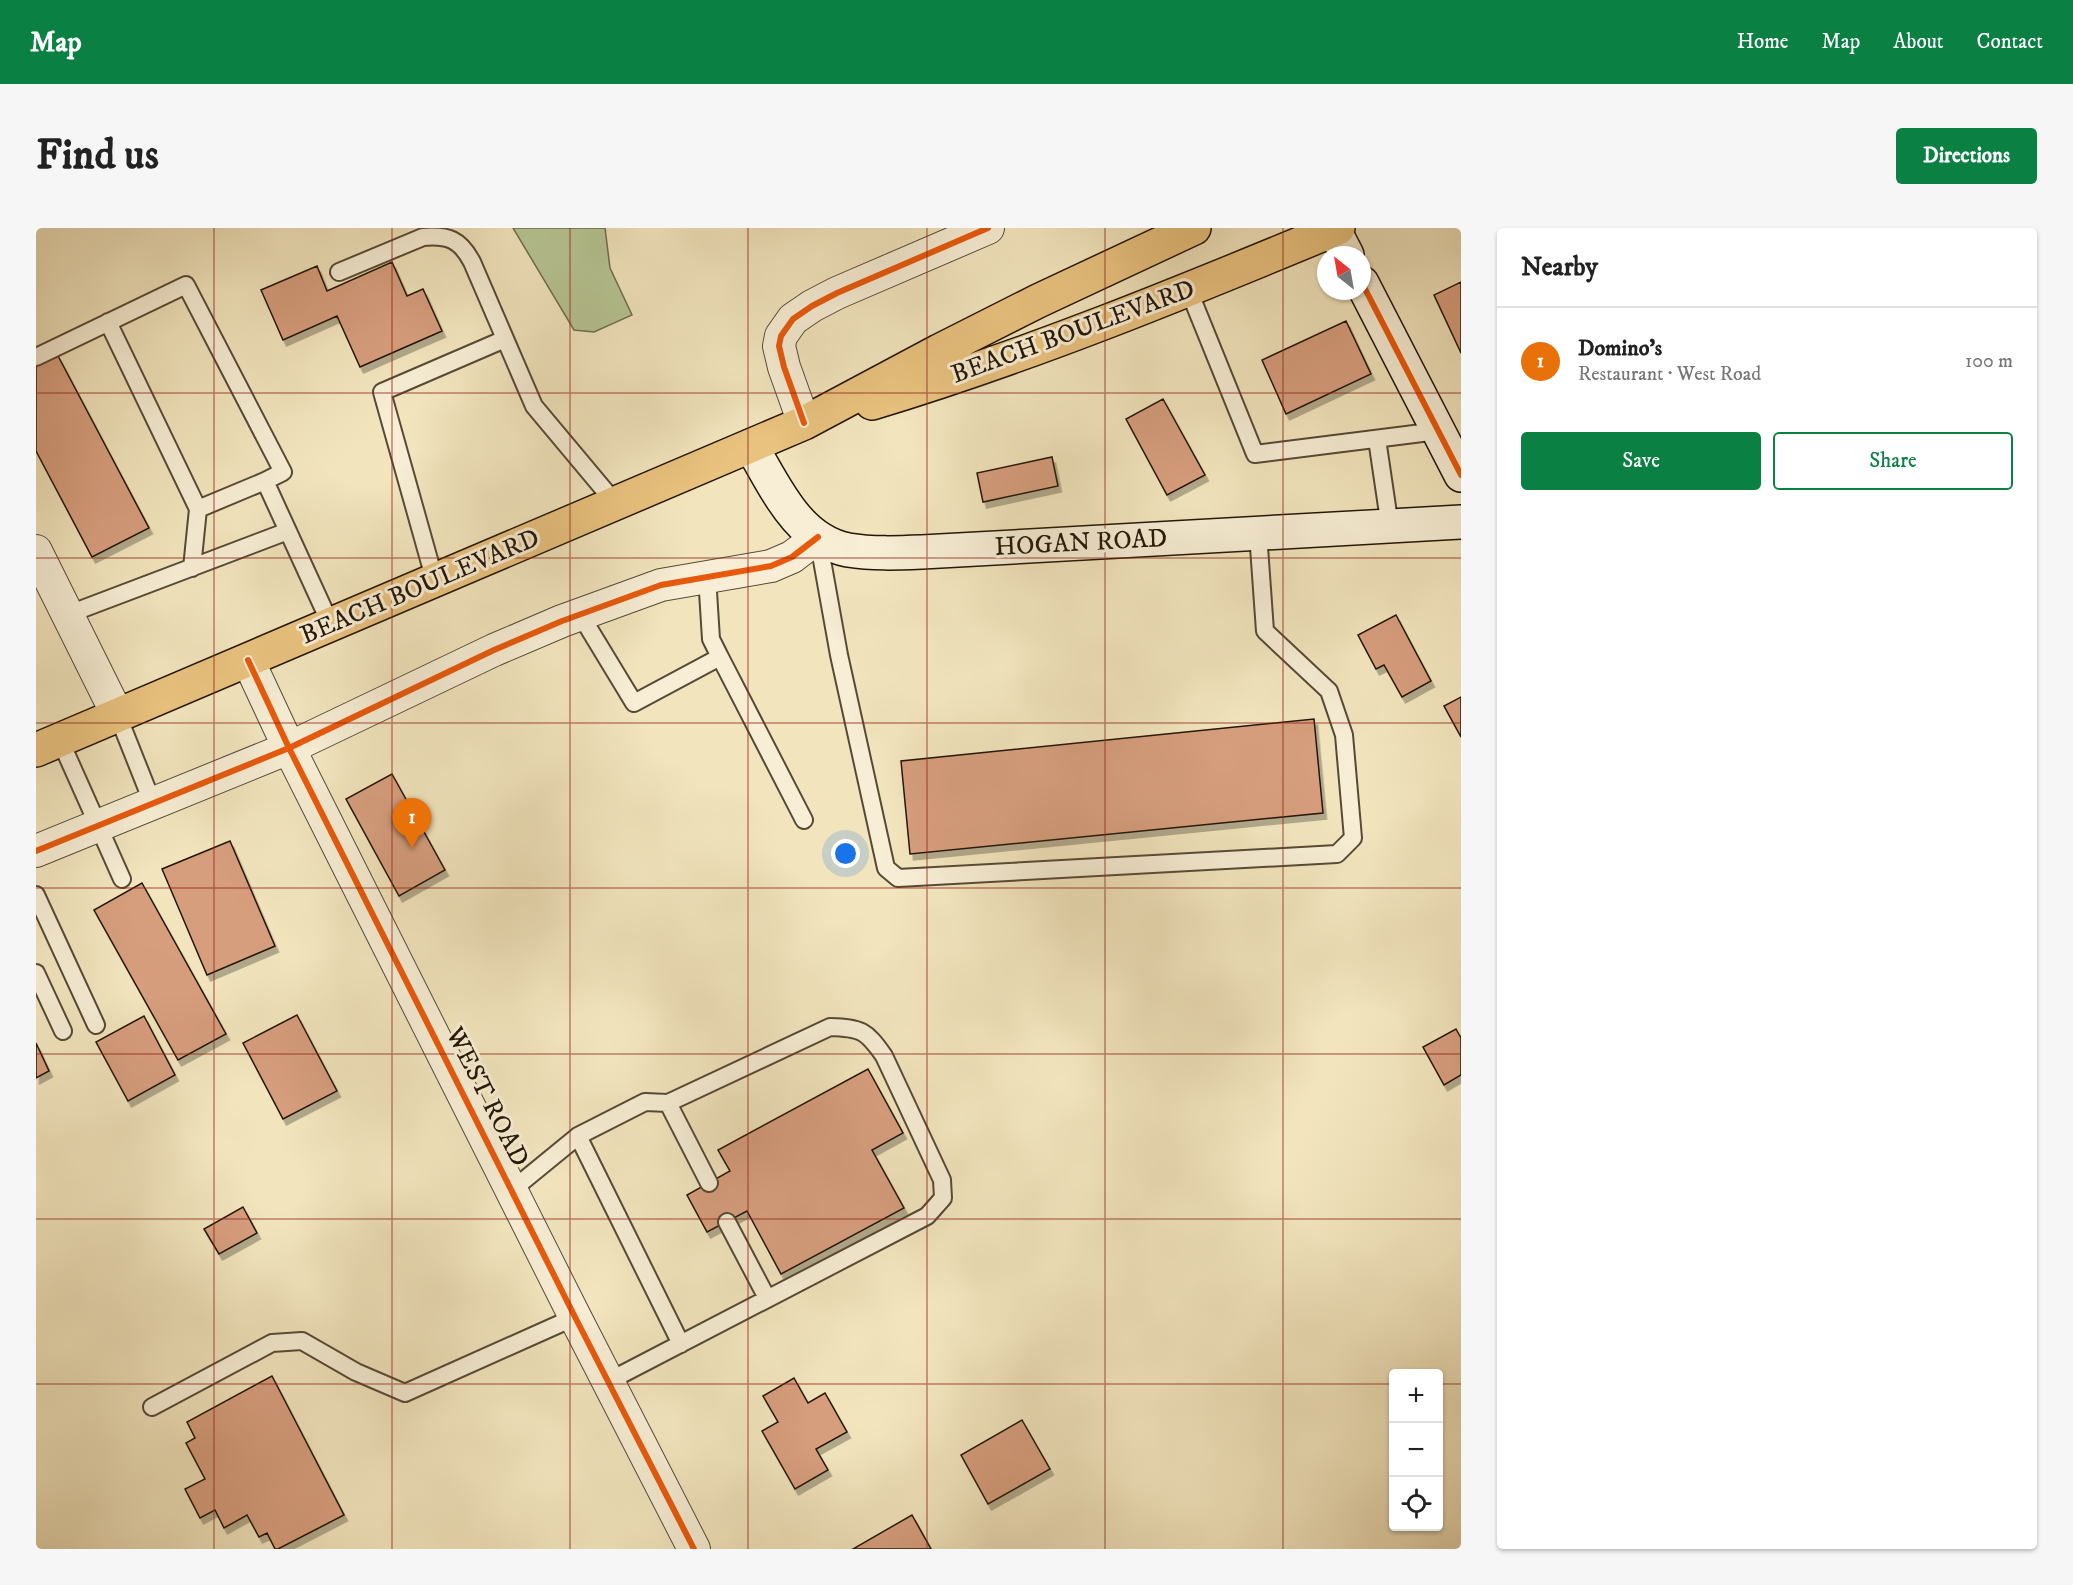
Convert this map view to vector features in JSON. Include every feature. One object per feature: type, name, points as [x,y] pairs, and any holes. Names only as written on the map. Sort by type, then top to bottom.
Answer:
[{"type":"highway","name":"BEACH BOULEVARD","points":[[48,745],[804,423],[1028,306],[1194,228]]},
{"type":"highway","name":"BEACH BOULEVARD","points":[[804,423],[990,365],[1338,235]]},
{"type":"main road","points":[[1371,300],[1461,475]]},
{"type":"main road","name":"HOGAN ROAD","points":[[751,446],[788,507],[802,525],[818,537],[847,549],[890,553],[1461,522]]},
{"type":"street","points":[[804,423],[779,346],[781,336],[792,319],[837,293],[988,228]]},
{"type":"street","points":[[36,851],[289,748],[494,650],[580,614],[661,585],[782,562],[802,551],[818,537]]},
{"type":"street","points":[[36,551],[118,716]]},
{"type":"street","name":"WEST ROAD","points":[[248,660],[289,748],[574,1317],[694,1549]]},
{"type":"lane","points":[[339,272],[423,237],[448,238],[457,242],[466,250],[534,406],[616,504]]},
{"type":"lane","points":[[36,357],[186,285],[283,472],[198,509]]},
{"type":"lane","points":[[1189,291],[1255,454],[1438,431]]},
{"type":"lane","points":[[108,322],[198,509],[192,568]]},
{"type":"lane","points":[[435,581],[382,392],[505,339]]},
{"type":"lane","points":[[1377,439],[1390,527]]},
{"type":"lane","points":[[265,481],[331,625]]},
{"type":"lane","points":[[69,614],[288,531]]},
{"type":"lane","points":[[818,537],[839,655],[886,868],[898,878],[1337,854],[1353,838],[1344,735],[1329,691],[1265,631],[1258,533]]},
{"type":"lane","points":[[706,576],[711,639],[804,820]]},
{"type":"lane","points":[[580,614],[634,703],[720,657]]},
{"type":"lane","points":[[118,716],[153,804]]},
{"type":"lane","points":[[48,745],[99,825],[122,879]]},
{"type":"lane","points":[[36,895],[96,1024]]},
{"type":"lane","points":[[36,973],[63,1031]]},
{"type":"lane","points":[[512,1190],[579,1136],[645,1102],[668,1103],[830,1027],[854,1027],[872,1038],[884,1056],[942,1180],[943,1198],[927,1216],[609,1381]]},
{"type":"lane","points":[[668,1103],[709,1183]]},
{"type":"lane","points":[[579,1136],[681,1344]]},
{"type":"lane","points":[[727,1222],[767,1298]]},
{"type":"lane","points":[[152,1407],[272,1343],[282,1342],[302,1341],[356,1372],[405,1393],[574,1317]]},
{"type":"green space","points":[[513,228],[605,228],[610,268],[632,315],[594,332],[574,330]]},
{"type":"building","points":[[392,262],[407,296],[423,289],[442,331],[360,367],[337,316],[283,340],[261,290],[317,266],[327,291]]},
{"type":"building","points":[[1461,282],[1461,353],[1434,295]]},
{"type":"building","points":[[1346,321],[1371,374],[1286,414],[1262,360]]},
{"type":"building","points":[[57,354],[149,528],[92,557],[36,451],[36,365]]},
{"type":"building","points":[[1163,399],[1205,475],[1167,495],[1126,419]]},
{"type":"building","points":[[1052,457],[1058,486],[983,502],[977,473]]},
{"type":"building","points":[[1396,615],[1431,681],[1402,697],[1384,665],[1376,669],[1358,635]]},
{"type":"building","points":[[1461,697],[1461,737],[1444,706]]},
{"type":"building","points":[[1314,719],[1323,813],[910,854],[901,761]]},
{"type":"building","points":[[392,774],[445,870],[399,896],[346,799]]},
{"type":"building","points":[[230,841],[275,946],[207,975],[162,869]]},
{"type":"building","points":[[142,883],[226,1034],[178,1060],[94,910]]},
{"type":"building","points":[[297,1015],[337,1091],[283,1119],[243,1043]]},
{"type":"building","points":[[144,1016],[175,1075],[128,1101],[96,1042]]},
{"type":"building","points":[[1456,1029],[1461,1038],[1461,1075],[1444,1085],[1423,1047]]},
{"type":"building","points":[[36,1043],[49,1071],[36,1078]]},
{"type":"building","points":[[868,1069],[903,1133],[872,1150],[904,1208],[781,1274],[747,1211],[707,1232],[687,1195],[730,1171],[718,1150]]},
{"type":"building","points":[[243,1207],[257,1233],[219,1254],[204,1229]]},
{"type":"building","points":[[272,1376],[344,1515],[278,1549],[275,1549],[267,1533],[259,1537],[247,1515],[224,1528],[215,1510],[200,1518],[185,1489],[205,1479],[186,1443],[195,1438],[187,1422]]},
{"type":"building","points":[[794,1378],[808,1403],[825,1393],[847,1432],[816,1449],[828,1470],[795,1489],[762,1431],[778,1422],[763,1396]]},
{"type":"building","points":[[1022,1420],[1050,1469],[988,1504],[961,1455]]},
{"type":"building","points":[[912,1515],[931,1549],[853,1549]]},
{"type":"cycle path","points":[[804,423],[779,346],[781,336],[793,319],[837,293],[988,228]]},
{"type":"cycle path","points":[[1371,300],[1461,475]]},
{"type":"cycle path","points":[[36,851],[289,748],[494,650],[562,621],[661,585],[771,566],[792,557],[818,537]]},
{"type":"cycle path","points":[[248,660],[289,748],[694,1549]]},
{"type":"place","name":"Domino's","points":[[412,848]]}]
